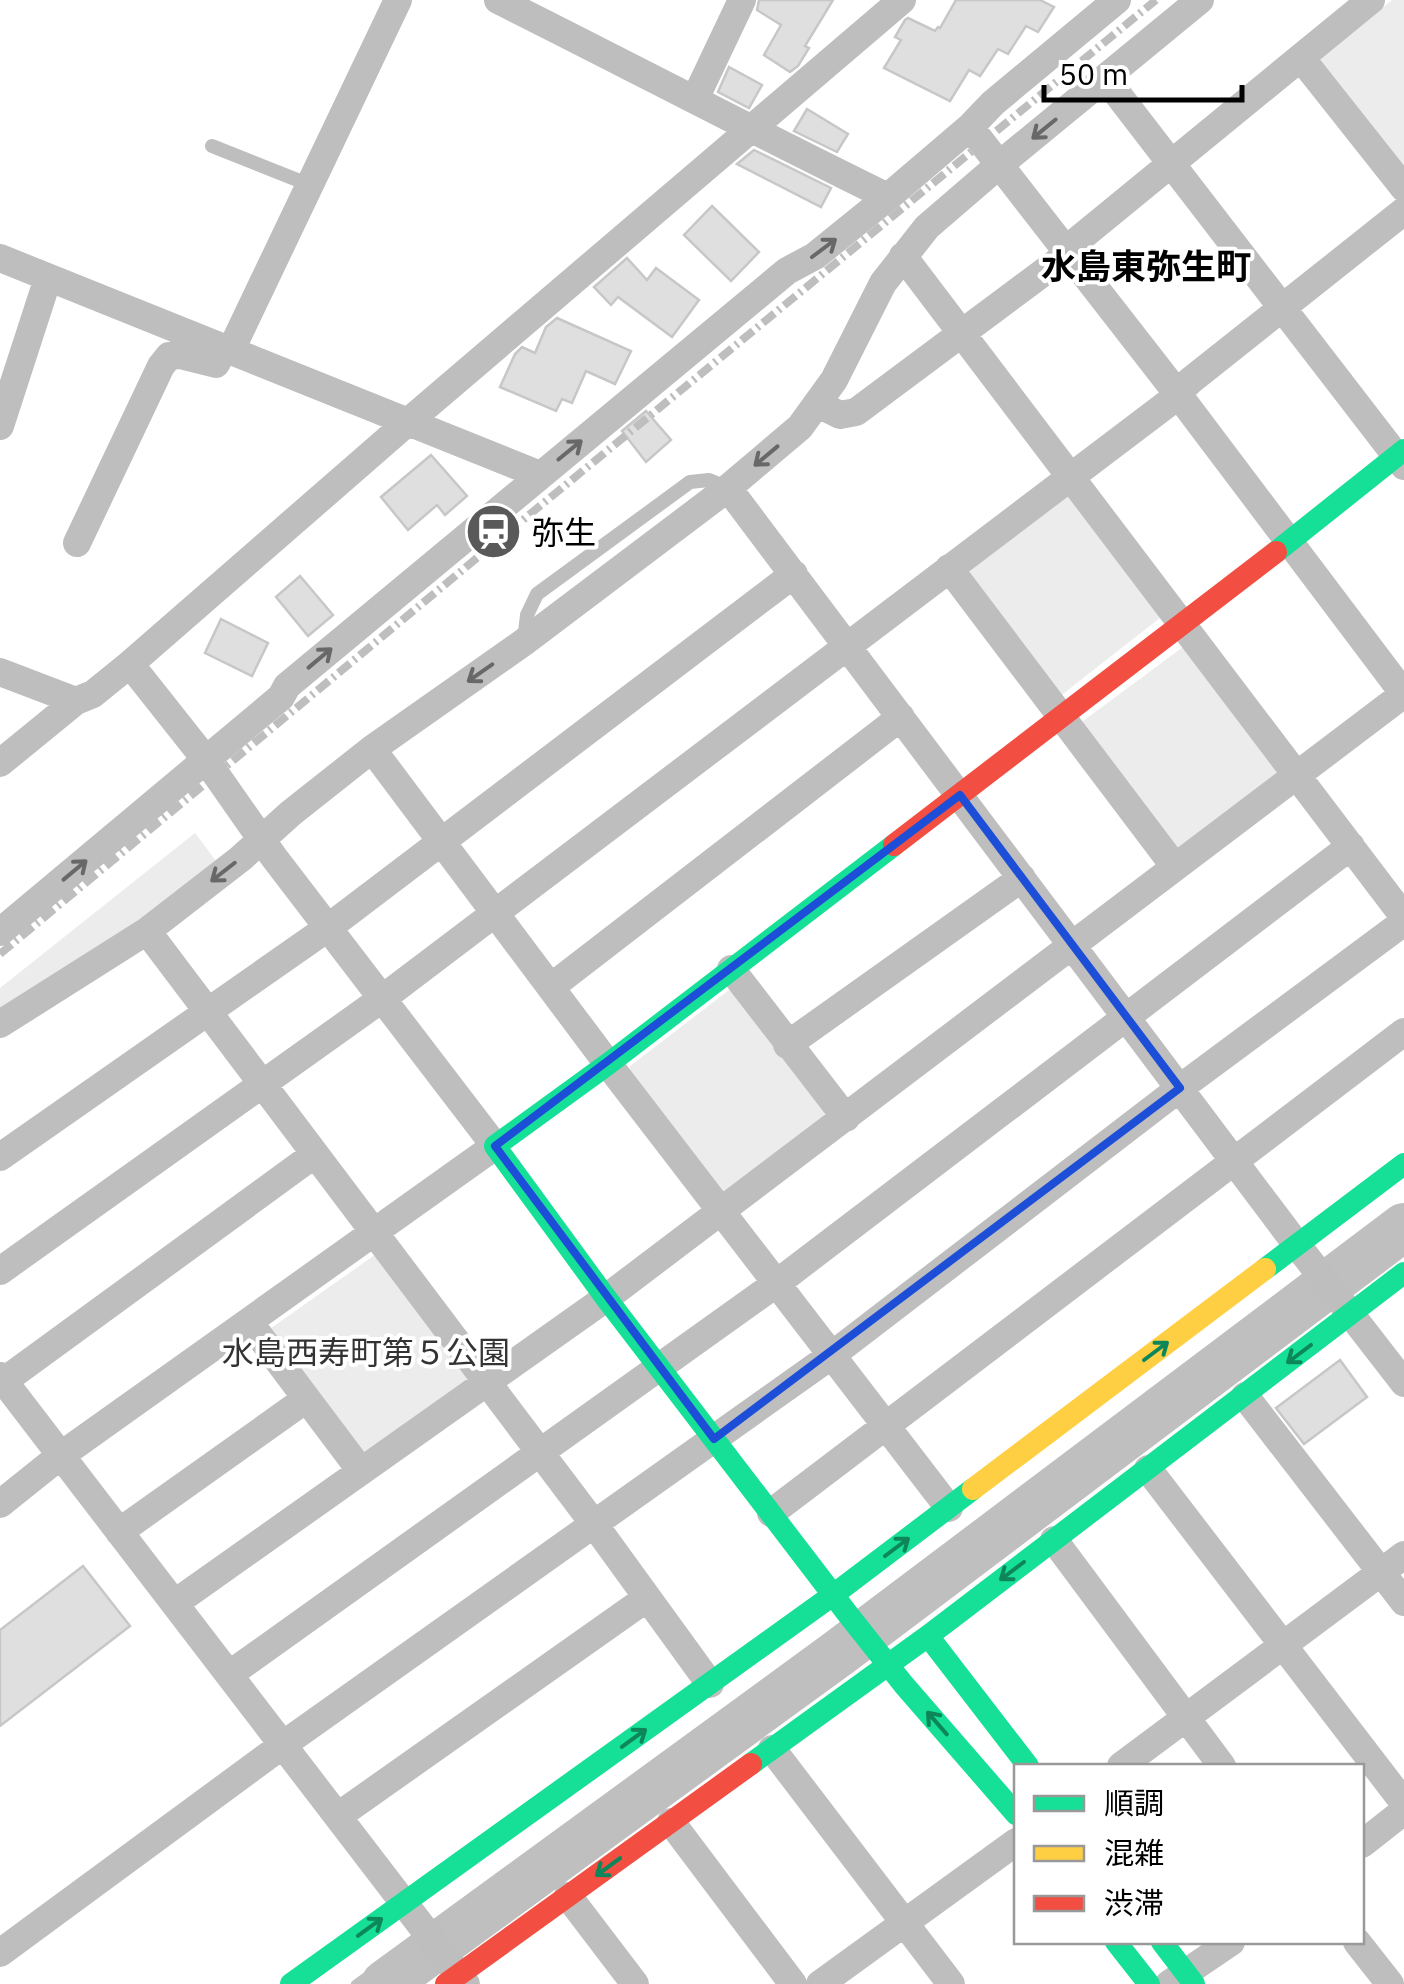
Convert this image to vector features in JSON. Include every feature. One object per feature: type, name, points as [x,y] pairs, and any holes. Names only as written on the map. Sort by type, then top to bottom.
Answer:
[{"type":"street","points":[[77,543],[161,366],[169,356],[180,355],[216,364],[227,349],[398,0]]},
{"type":"street","points":[[498,0],[888,197]]},
{"type":"street","points":[[695,99],[742,0]]},
{"type":"street","points":[[0,763],[76,701],[93,694],[130,664],[902,0]]},
{"type":"street","points":[[0,932],[280,697],[287,686],[787,270],[815,256],[888,197],[970,127],[993,102],[1117,0]]},
{"type":"street","points":[[0,1024],[147,930],[372,749],[524,642],[728,488],[800,427],[834,380],[884,283],[927,228],[1200,0]]},
{"type":"street","points":[[818,404],[840,415],[856,412],[1056,263],[1372,0]]},
{"type":"street","points":[[1301,58],[1404,188]]},
{"type":"street","points":[[0,1504],[60,1456],[608,1064],[1401,457],[1106,79]]},
{"type":"street","points":[[175,1603],[606,1298],[1404,694],[970,127]]},
{"type":"street","points":[[0,1271],[494,914],[1168,404],[1404,211]]},
{"type":"street","points":[[0,1953],[284,1744],[832,1355],[1404,920],[903,256]]},
{"type":"street","points":[[0,258],[540,475]]},
{"type":"street","points":[[0,426],[48,278]]},
{"type":"street","points":[[728,488],[1404,1383]]},
{"type":"street","points":[[949,568],[1175,867]]},
{"type":"street","points":[[0,1157],[329,927],[794,574]]},
{"type":"street","points":[[130,664],[833,1595],[1014,1812]]},
{"type":"street","points":[[0,672],[76,701]]},
{"type":"street","points":[[550,987],[901,717]]},
{"type":"street","points":[[372,749],[949,1508]]},
{"type":"street","points":[[230,1674],[777,1283],[1351,846]]},
{"type":"street","points":[[787,1044],[1022,878]]},
{"type":"street","points":[[147,930],[710,1684]]},
{"type":"street","points":[[731,970],[846,1118]]},
{"type":"street","points":[[770,1512],[1404,1032]]},
{"type":"street","points":[[314,1154],[2,1378],[284,1744],[455,1975],[772,1748],[880,1655],[928,1636],[1404,1273]]},
{"type":"street","points":[[290,1984],[409,1909],[949,1508],[1306,1256],[1404,1164]]},
{"type":"street","points":[[249,1322],[361,1472]]},
{"type":"street","points":[[1245,1396],[1404,1602]]},
{"type":"street","points":[[119,1532],[306,1398]]},
{"type":"street","points":[[1148,1469],[1404,1803]]},
{"type":"street","points":[[1054,1540],[1220,1764]]},
{"type":"street","points":[[1124,1764],[1404,1555]]},
{"type":"street","points":[[338,1816],[647,1598]]},
{"type":"street","points":[[928,1636],[1024,1761]]},
{"type":"street","points":[[880,1655],[928,1683],[1024,1761]]},
{"type":"street","points":[[772,1748],[951,1984]]},
{"type":"street","points":[[1364,1842],[1404,1812]]},
{"type":"street","points":[[671,1822],[794,1984]]},
{"type":"street","points":[[820,1984],[1014,1843]]},
{"type":"street","points":[[568,1896],[635,1984]]},
{"type":"street","points":[[1118,1944],[1149,1984]]},
{"type":"street","points":[[1163,1944],[1183,1980],[1228,1944]]},
{"type":"street","points":[[1359,1944],[1390,1984]]},
{"type":"lane","points":[[212,146],[310,186]]},
{"type":"highlighted area","points":[[960,795],[1180,1088],[714,1439],[495,1146]]},
{"type":"green space","points":[[1392,0],[1404,0],[1404,178],[1318,60]]},
{"type":"green space","points":[[1071,490],[1165,614],[1059,697],[964,569]]},
{"type":"green space","points":[[1187,644],[1283,768],[1176,854],[1079,724]]},
{"type":"green space","points":[[195,833],[216,861],[146,918],[0,1011],[0,988]]},
{"type":"green space","points":[[733,987],[831,1116],[721,1198],[629,1074],[630,1066]]},
{"type":"green space","name":"水島西寿町第５公園","points":[[379,1252],[473,1381],[359,1459],[267,1331]]},
{"type":"building","points":[[759,0],[833,0],[805,46],[809,48],[790,72],[764,55],[781,25],[757,10]]},
{"type":"building","points":[[956,0],[1040,0],[1054,7],[1038,32],[1026,26],[1008,54],[998,49],[980,76],[969,70],[950,101],[884,68],[901,40],[895,37],[905,20],[935,31]]},
{"type":"building","points":[[729,67],[762,85],[749,108],[718,92]]},
{"type":"building","points":[[807,109],[848,134],[837,152],[794,131]]},
{"type":"building","points":[[754,150],[831,188],[821,207],[737,164]]},
{"type":"building","points":[[712,206],[759,252],[731,281],[684,235]]},
{"type":"building","points":[[627,258],[647,280],[656,268],[699,300],[672,337],[618,297],[611,305],[594,287]]},
{"type":"building","points":[[557,318],[631,351],[615,384],[586,371],[572,403],[562,399],[556,411],[500,387],[515,354],[522,347],[535,353],[546,327]]},
{"type":"building","points":[[646,411],[671,440],[646,462],[622,431]]},
{"type":"building","points":[[431,455],[467,496],[445,515],[437,505],[408,530],[381,497]]},
{"type":"building","points":[[300,576],[333,615],[308,636],[276,597]]},
{"type":"building","points":[[221,619],[268,643],[252,676],[205,653]]},
{"type":"building","points":[[1340,1360],[1367,1397],[1304,1444],[1276,1408]]},
{"type":"building","points":[[83,1566],[130,1626],[0,1726],[0,1630]]},
{"type":"waterway","points":[[1324,1269],[1404,1208]]},
{"type":"waterway","points":[[385,1984],[840,1652],[1404,1227]]},
{"type":"waterway","points":[[865,1615],[1313,1277]]},
{"type":"waterway","points":[[432,1928],[846,1630]]},
{"type":"waterway","points":[[355,1984],[420,1937]]},
{"type":"railway","points":[[0,954],[1156,0]]},
{"type":"traffic: fast","points":[[1276,552],[1404,450]]},
{"type":"traffic: fast","points":[[894,845],[495,1146],[850,1617],[1014,1812]]},
{"type":"traffic: fast","points":[[1265,1269],[1404,1164]]},
{"type":"traffic: fast","points":[[751,1764],[928,1636],[1404,1273]]},
{"type":"traffic: fast","points":[[291,1984],[833,1595],[973,1489]]},
{"type":"traffic: fast","points":[[928,1636],[1026,1764]]},
{"type":"traffic: fast","points":[[1118,1944],[1149,1984]]},
{"type":"traffic: fast","points":[[1164,1944],[1194,1984]]},
{"type":"traffic: slow","points":[[973,1489],[1265,1269]]},
{"type":"traffic: jam","points":[[894,845],[1276,552]]},
{"type":"traffic: jam","points":[[446,1984],[751,1764]]},
{"type":"place","name":"弥生","points":[[493,532]]},
{"type":"district","name":"水島東弥生町","points":[[1146,266]]}]
